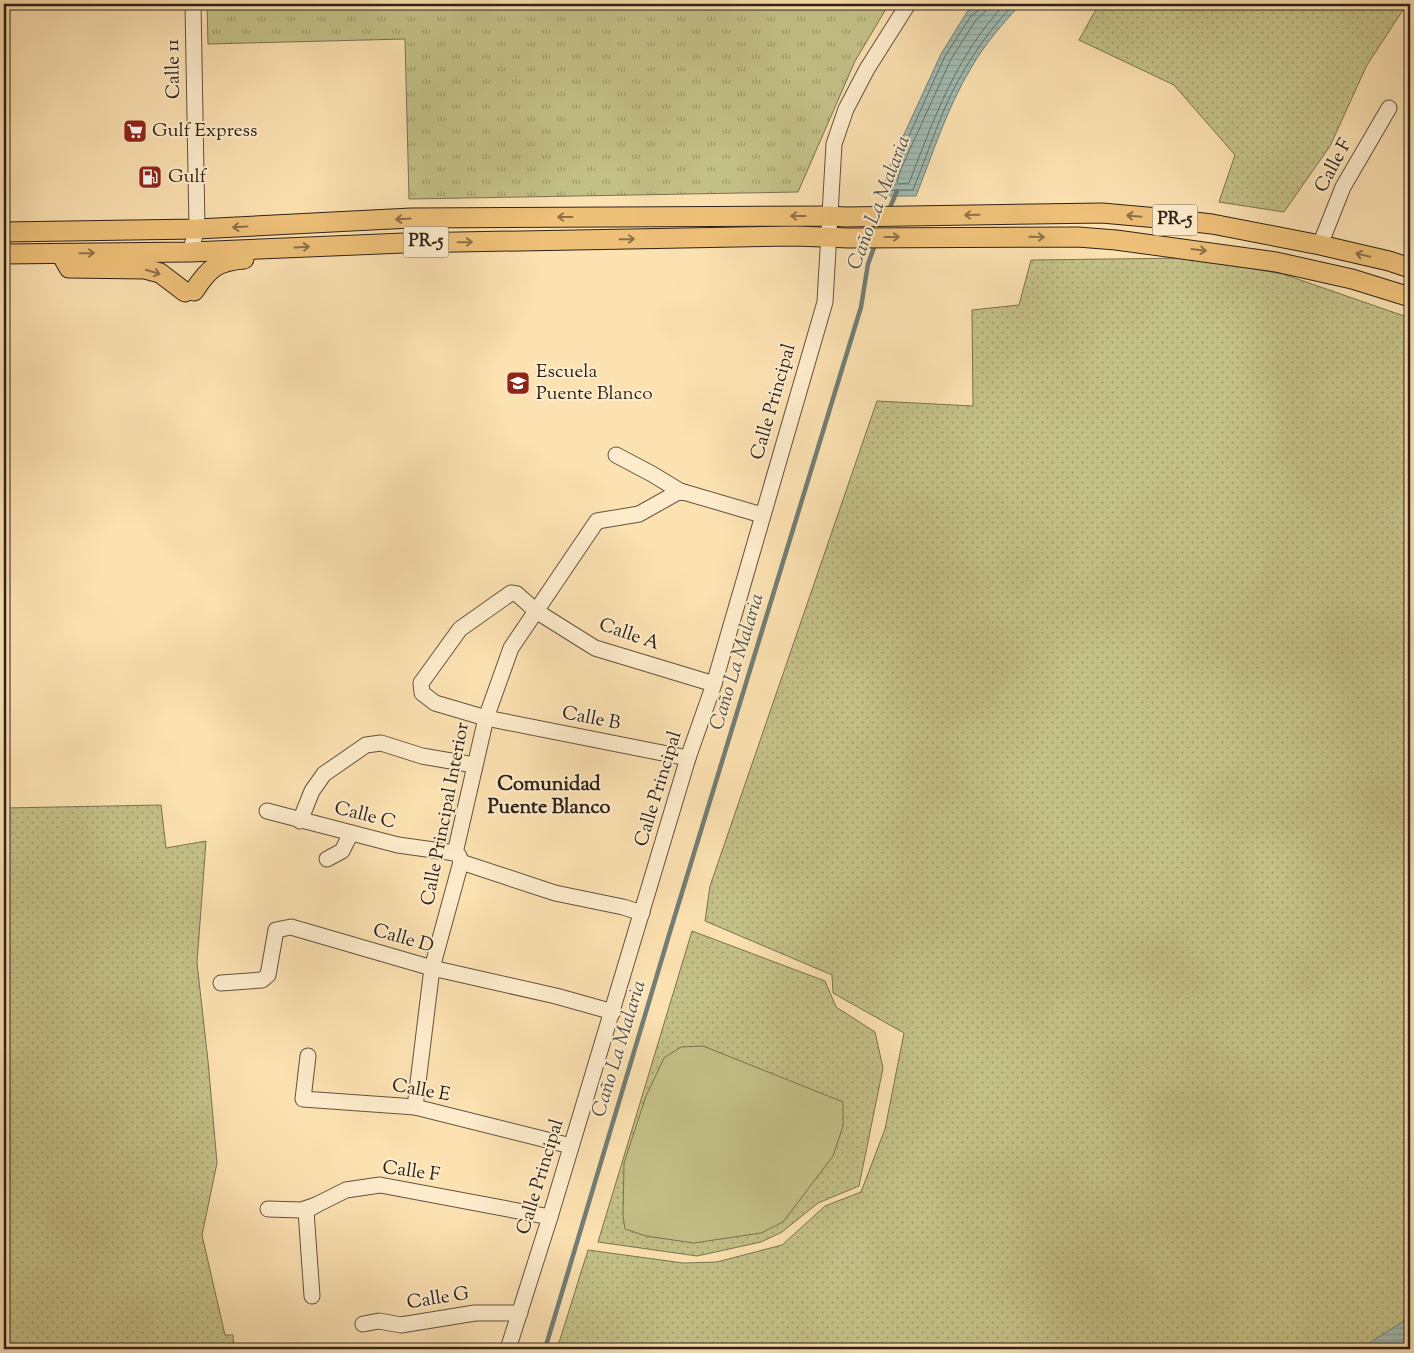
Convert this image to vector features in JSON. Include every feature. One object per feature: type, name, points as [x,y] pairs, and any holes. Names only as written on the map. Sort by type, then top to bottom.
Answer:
[{"type":"main road","name":"PR-5","points":[[4,232],[197,229],[411,218],[838,217],[1102,213],[1212,224],[1320,245],[1389,261],[1410,268]]},
{"type":"main road","name":"PR-5","points":[[4,254],[190,252],[404,243],[785,236],[849,238],[1069,237],[1116,240],[1276,262],[1352,279],[1410,297]]},
{"type":"main road","points":[[61,254],[70,268],[145,269],[160,273],[189,292],[208,272],[218,265],[227,260],[254,258],[264,249]]},
{"type":"street","name":"Calle 11","points":[[190,252],[197,229],[193,4]]},
{"type":"street","name":"Calle Principal","points":[[508,1349],[613,1012],[688,758],[714,684],[824,302],[829,237],[838,217],[834,144],[846,109],[867,69],[908,4]]},
{"type":"street","name":"Calle F","points":[[1320,245],[1343,187],[1389,108]]},
{"type":"street","points":[[616,455],[680,491],[762,515]]},
{"type":"street","name":"Calle Principal Interior","points":[[415,1107],[432,968],[458,858],[474,765],[486,718],[511,648],[597,521],[639,514],[680,491]]},
{"type":"street","name":"Calle A","points":[[486,718],[435,703],[422,693],[421,683],[460,629],[511,593],[517,594],[536,611],[596,648],[714,684]]},
{"type":"street","name":"Calle B","points":[[486,718],[688,758]]},
{"type":"street","points":[[300,821],[312,791],[324,774],[366,745],[380,743],[422,756],[474,765]]},
{"type":"street","name":"Calle C","points":[[267,811],[300,821],[458,858],[555,893],[623,907],[642,913]]},
{"type":"street","points":[[327,859],[342,850],[351,833]]},
{"type":"street","name":"Calle D","points":[[221,983],[262,980],[268,975],[276,930],[291,927],[432,968],[556,996],[613,1012]]},
{"type":"street","name":"Calle E","points":[[308,1056],[303,1099],[415,1107],[572,1146]]},
{"type":"street","name":"Calle F","points":[[268,1209],[301,1210],[316,1205],[346,1190],[380,1185],[550,1217]]},
{"type":"street","points":[[312,1296],[306,1212],[316,1205]]},
{"type":"street","name":"Calle G","points":[[363,1324],[379,1321],[401,1325],[475,1313],[520,1313]]},
{"type":"green space","points":[[207,4],[889,4],[855,61],[798,192],[409,199],[405,39],[208,44]]},
{"type":"green space","points":[[1099,4],[1407,4],[1367,65],[1330,146],[1284,212],[1219,202],[1235,155],[1174,85],[1079,40]]},
{"type":"green space","points":[[1192,258],[1283,274],[1410,318],[1410,1349],[557,1349],[588,1250],[683,1263],[717,1262],[782,1245],[825,1206],[861,1192],[885,1129],[904,1033],[833,993],[832,975],[705,921],[710,886],[877,401],[973,406],[972,310],[1019,305],[1031,260]]},
{"type":"green space","points":[[161,805],[166,848],[206,841],[197,963],[217,1163],[202,1235],[225,1335],[233,1335],[234,1349],[4,1349],[4,808]]},
{"type":"green space","points":[[692,931],[825,981],[836,1007],[875,1032],[883,1068],[859,1186],[818,1203],[782,1232],[761,1242],[697,1256],[598,1242]]},
{"type":"green space","points":[[703,1046],[843,1102],[843,1126],[833,1156],[783,1222],[761,1233],[694,1243],[646,1236],[625,1229],[623,1216],[624,1163],[646,1096],[664,1058],[681,1047]]},
{"type":"water","points":[[979,4],[1021,4],[976,59],[962,83],[916,196],[881,196],[890,165],[941,54],[967,12]]},
{"type":"water","points":[[1410,1317],[1410,1349],[1360,1349]]},
{"type":"water","points":[[1232,1346],[1300,1349],[1203,1349]]},
{"type":"waterway","name":"Caño La Malaria","points":[[888,212],[897,191]]},
{"type":"waterway","name":"Caño La Malaria","points":[[545,1349],[861,307],[868,264],[876,242]]},
{"type":"place","name":"Gulf Express","points":[[135,131]]},
{"type":"place","name":"Gulf","points":[[150,177]]},
{"type":"place","name":"Escuela Puente Blanco","points":[[518,383]]},
{"type":"district","name":"Comunidad Puente Blanco","points":[[549,796]]}]
